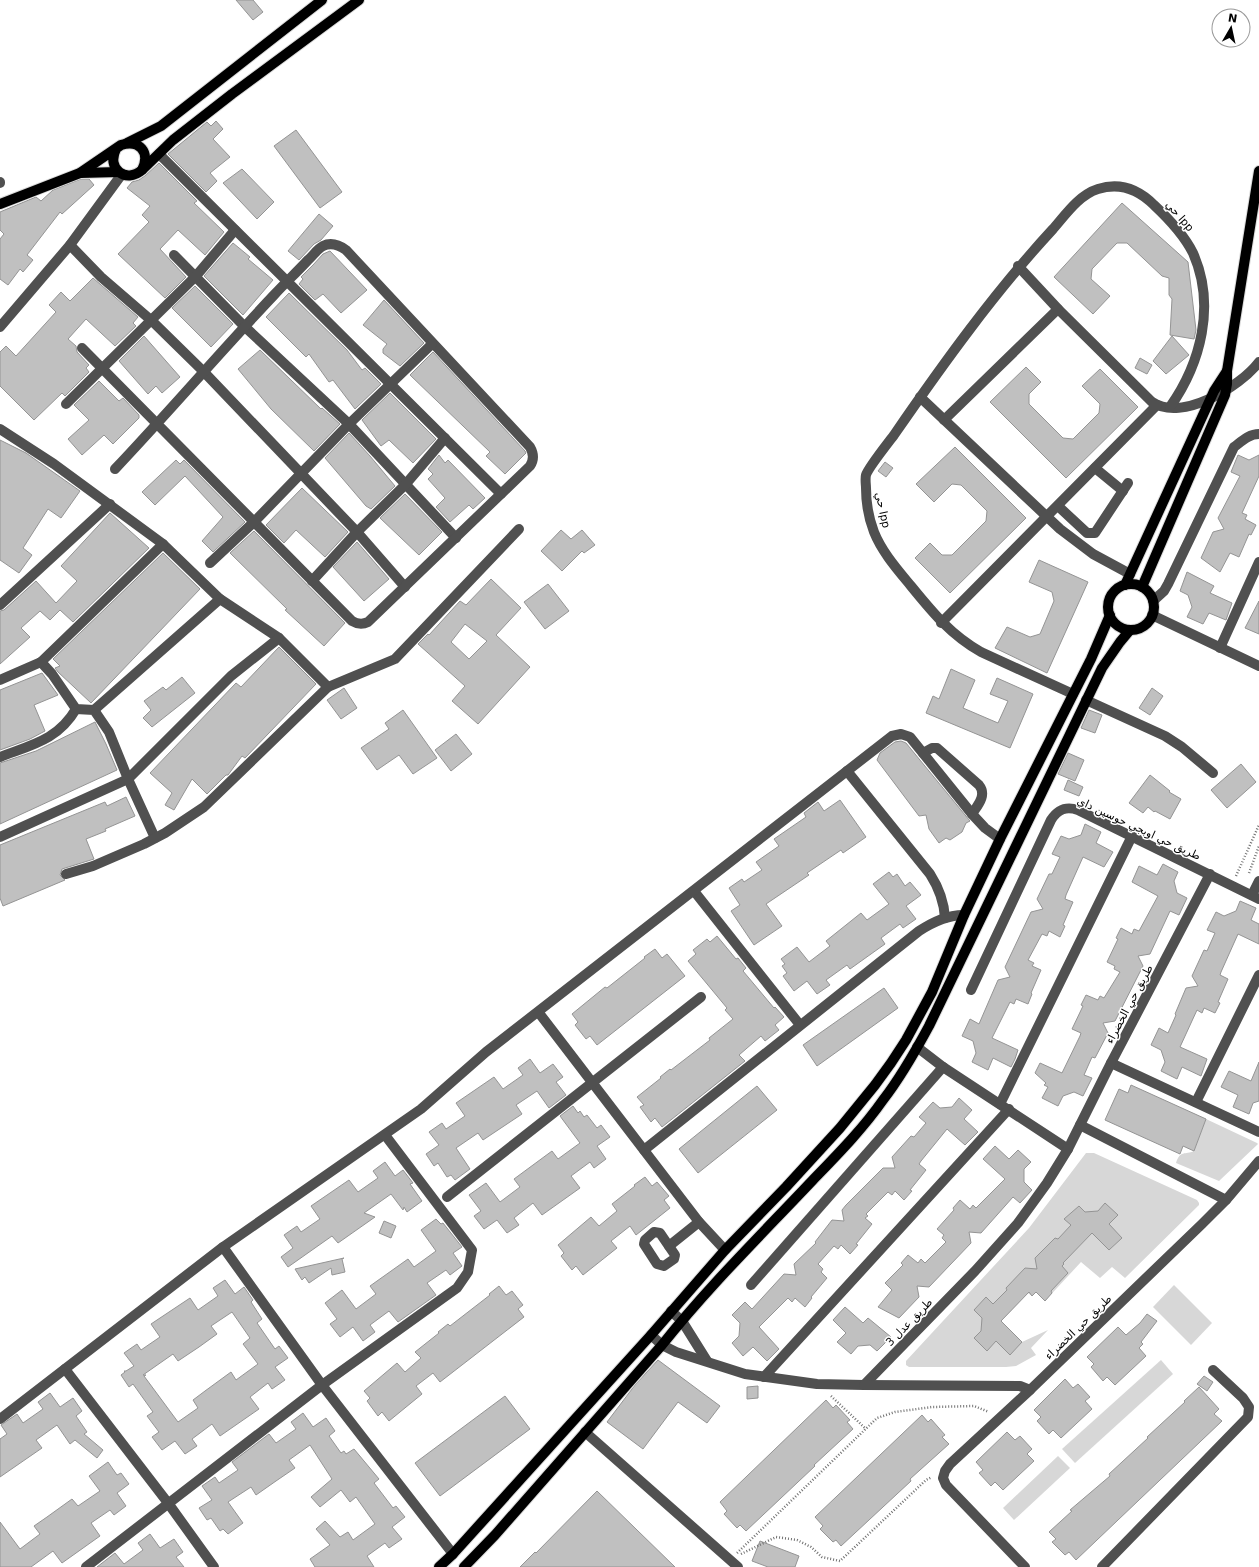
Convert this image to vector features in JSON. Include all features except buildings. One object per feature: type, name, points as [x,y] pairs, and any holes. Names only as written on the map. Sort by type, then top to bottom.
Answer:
[{"type":"main road","points":[[0,204],[80,173],[121,145],[161,126],[322,0]]},
{"type":"main road","points":[[80,173],[120,173],[133,175],[142,170],[173,140],[232,94],[359,0]]},
{"type":"main road","points":[[127,143],[140,146],[144,151],[146,159],[142,170]]},
{"type":"main road","points":[[116,149],[113,160],[114,166],[120,173]]},
{"type":"main road","points":[[1142,587],[1224,400],[1227,371],[1259,171]]},
{"type":"main road","points":[[1125,585],[1211,398],[1227,371]]},
{"type":"main road","points":[[1131,584],[1142,587],[1147,590],[1153,601],[1152,615],[1149,621],[1144,626],[1137,629],[1130,630],[1118,626],[1110,615],[1108,608],[1109,600],[1118,588],[1125,585],[1131,584]]},
{"type":"main road","points":[[439,1567],[453,1554],[651,1335],[725,1250],[796,1176],[875,1086],[906,1040],[932,992],[964,915],[1000,839],[1098,644],[1110,615]]},
{"type":"main road","points":[[464,1567],[495,1535],[682,1321],[862,1127],[898,1079],[929,1026],[1086,700],[1110,655],[1130,630]]},
{"type":"street","points":[[159,154],[501,494]]},
{"type":"street","points":[[0,327],[70,245],[120,173]]},
{"type":"street","name":"حي lpp","points":[[1073,694],[981,652],[967,644],[941,623],[890,561],[874,531],[866,500],[866,475],[920,397],[1018,266],[1079,200],[1085,195],[1099,188],[1115,186],[1130,189],[1144,196],[1162,212],[1183,237],[1192,251],[1198,267],[1204,299],[1202,332],[1194,364],[1170,408]]},
{"type":"street","points":[[66,404],[196,276],[235,230]]},
{"type":"street","points":[[82,348],[158,424],[352,621],[360,624],[368,622],[405,587],[530,466],[533,458],[532,450],[346,250],[337,245],[328,244],[323,246],[244,326],[158,424],[115,469]]},
{"type":"street","points":[[70,245],[102,277],[152,321],[203,371],[357,532],[405,587]]},
{"type":"street","points":[[174,255],[244,326],[349,424],[456,538]]},
{"type":"street","points":[[1018,266],[1058,309],[1152,402],[1157,405],[1170,408],[1211,398],[1245,377],[1259,362]]},
{"type":"street","points":[[944,420],[1058,309]]},
{"type":"street","points":[[210,563],[254,522],[349,424],[432,344]]},
{"type":"street","points":[[920,397],[1076,543],[1130,574]]},
{"type":"street","points":[[941,623],[1157,405]]},
{"type":"street","points":[[0,429],[54,464],[163,544],[220,599],[279,638],[328,687]]},
{"type":"street","points":[[1153,601],[1164,591],[1168,584],[1234,447],[1244,438],[1254,434],[1259,434]]},
{"type":"street","points":[[312,581],[357,532],[405,484],[445,438]]},
{"type":"street","points":[[1058,506],[1087,533],[1092,534],[1096,532],[1125,487],[1095,468]]},
{"type":"street","points":[[0,605],[110,504]]},
{"type":"street","points":[[66,874],[119,856],[155,838],[204,807],[328,687],[395,659],[519,529]]},
{"type":"street","points":[[0,680],[41,662],[163,544]]},
{"type":"street","points":[[1220,648],[1259,562]]},
{"type":"street","points":[[76,709],[94,710],[220,599]]},
{"type":"street","points":[[1152,615],[1259,666]]},
{"type":"street","points":[[0,837],[128,779],[231,676],[279,638]]},
{"type":"street","points":[[41,662],[52,674],[76,709]]},
{"type":"street","points":[[1086,700],[1165,736],[1182,747],[1213,773]]},
{"type":"street","points":[[0,757],[48,738],[66,724],[76,709]]},
{"type":"street","points":[[94,710],[109,732],[128,779],[155,838]]},
{"type":"street","points":[[0,1419],[224,1247],[421,1109],[486,1052],[539,1013],[892,736],[897,734],[906,734],[910,737],[972,814],[985,828],[1000,839]]},
{"type":"street","points":[[923,753],[932,748],[937,748],[979,785],[983,792],[972,814]]},
{"type":"street","points":[[847,771],[930,874],[938,886],[943,899],[946,918]]},
{"type":"street","name":"طريق حي اوبجي حوسين داي","points":[[971,990],[1051,820],[1062,809],[1073,808],[1251,895]]},
{"type":"street","points":[[764,1377],[1004,1106],[1132,836]]},
{"type":"street","name":"طريق حي الخضراء","points":[[1112,1063],[1210,874]]},
{"type":"street","points":[[1251,895],[1259,881]]},
{"type":"street","points":[[694,891],[800,1025]]},
{"type":"street","points":[[644,1150],[919,932],[932,923],[946,918],[964,915]]},
{"type":"street","points":[[1196,1102],[1259,975]]},
{"type":"street","points":[[447,1198],[701,998]]},
{"type":"street","points":[[539,1013],[699,1222],[725,1250]]},
{"type":"street","points":[[917,1047],[944,1067],[1068,1149]]},
{"type":"street","points":[[1112,1063],[1259,1132]]},
{"type":"street","name":"طريق عدل 3","points":[[864,1385],[975,1271],[1018,1223],[1068,1149],[1112,1063]]},
{"type":"street","points":[[751,1285],[944,1067]]},
{"type":"street","points":[[1080,1125],[1226,1200]]},
{"type":"street","points":[[86,1567],[322,1385],[457,1288],[468,1272],[472,1250],[385,1135]]},
{"type":"street","name":"طريق حي الخضراء","points":[[945,1470],[1030,1390],[1226,1200],[1259,1160]]},
{"type":"street","points":[[669,1246],[699,1222]]},
{"type":"street","points":[[224,1247],[322,1385],[453,1554]]},
{"type":"street","points":[[671,1311],[682,1321],[707,1361]]},
{"type":"street","points":[[651,1335],[662,1345],[692,1358],[707,1361],[732,1370],[764,1377],[817,1384],[1020,1386],[1030,1390]]},
{"type":"street","points":[[65,1369],[168,1503],[214,1567]]},
{"type":"street","points":[[1102,1567],[1248,1416],[1249,1407],[1243,1398],[1213,1370]]},
{"type":"street","points":[[585,1432],[738,1567]]},
{"type":"street","points":[[945,1470],[943,1478],[946,1485],[1025,1567]]},
{"type":"path","points":[[1232,885],[1259,825]]},
{"type":"path","points":[[1251,895],[1259,846]]},
{"type":"path","points":[[817,1384],[866,1429]]},
{"type":"path","points":[[729,1560],[877,1418],[895,1412],[932,1407],[974,1406],[1001,1417]]},
{"type":"path","points":[[729,1560],[776,1537],[797,1540],[811,1547],[822,1557],[840,1561],[926,1480],[945,1470]]},
{"type":"shaded area","points":[[1206,1119],[1258,1144],[1219,1181],[1176,1163],[1179,1156],[1194,1151]]},
{"type":"shaded area","points":[[1086,1153],[1094,1153],[1197,1200],[1199,1205],[1125,1278],[1112,1267],[1100,1278],[1081,1262],[1045,1301],[1036,1292],[1032,1296],[1028,1293],[1001,1321],[1022,1342],[1048,1330],[1031,1348],[1036,1355],[1016,1366],[909,1367],[906,1365],[906,1361],[1029,1228]]},
{"type":"shaded area","points":[[1174,1285],[1212,1323],[1191,1345],[1153,1307]]},
{"type":"shaded area","points":[[1161,1360],[1173,1374],[1075,1463],[1062,1449]]},
{"type":"shaded area","points":[[1058,1456],[1070,1468],[1014,1520],[1003,1508]]}]
